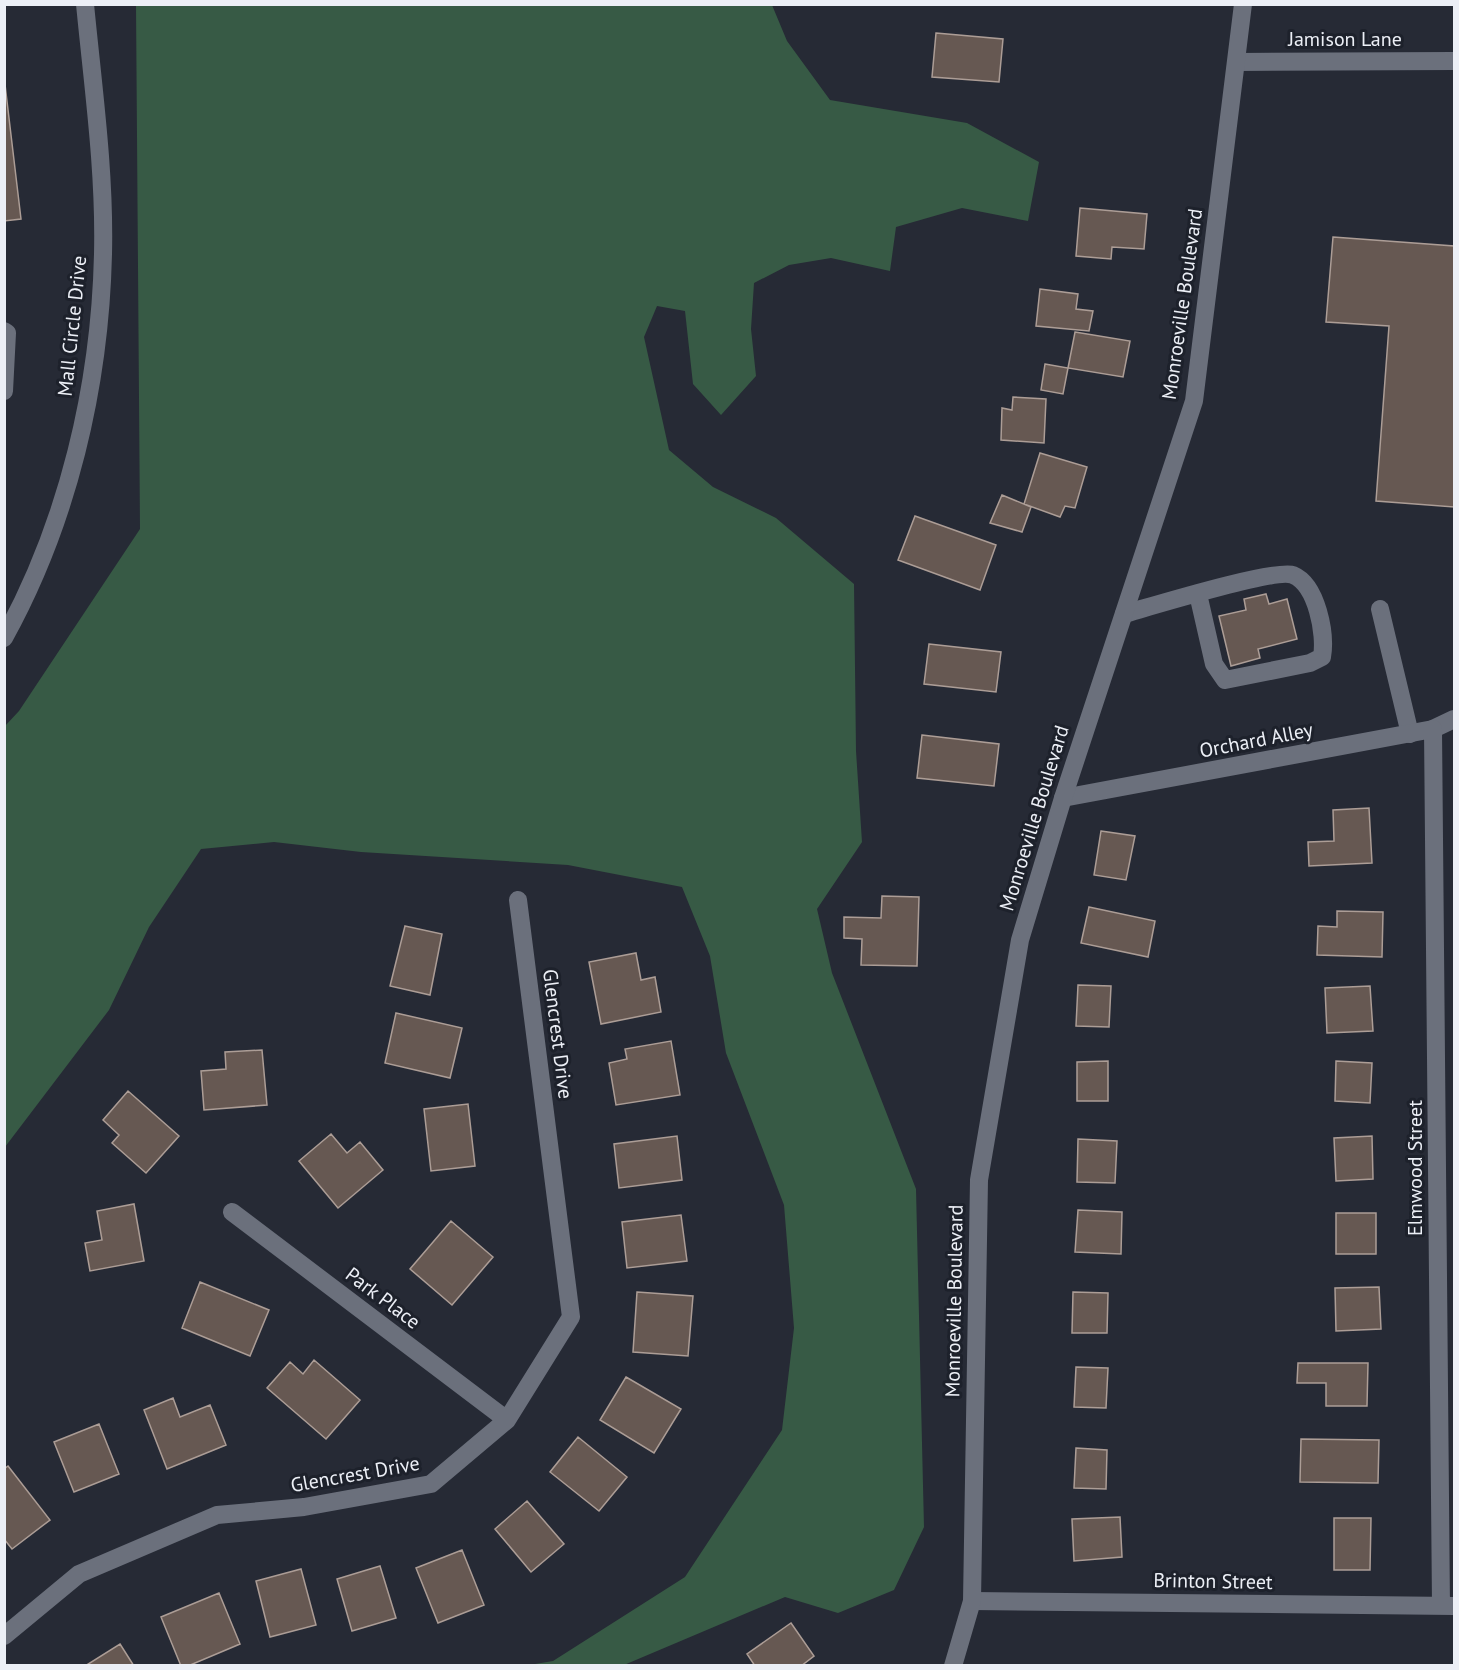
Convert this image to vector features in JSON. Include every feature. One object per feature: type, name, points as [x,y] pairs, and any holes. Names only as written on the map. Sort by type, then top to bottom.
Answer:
[{"type":"street","name":"Mall Circle Drive","points":[[4,638],[34,577],[53,527],[71,470],[95,359],[103,253],[101,187],[85,4]]},
{"type":"street","name":"Monroeville Boulevard","points":[[955,1664],[972,1601],[979,1180],[1020,940],[1063,798],[1194,401],[1243,4]]},
{"type":"street","name":"Jamison Lane","points":[[1237,62],[1455,61]]},
{"type":"street","points":[[4,330],[7,333],[8,362],[4,391]]},
{"type":"street","points":[[1124,614],[1198,594],[1276,575],[1292,575],[1306,585],[1315,599],[1323,648],[1322,657],[1310,663],[1225,680],[1214,664],[1198,594]]},
{"type":"street","points":[[1380,609],[1410,734]]},
{"type":"street","name":"Orchard Alley","points":[[1063,798],[1410,734],[1433,729],[1455,719]]},
{"type":"street","name":"Elmwood Street","points":[[1433,729],[1448,1606]]},
{"type":"street","name":"Glencrest Drive","points":[[4,1636],[79,1574],[217,1515],[304,1507],[431,1484],[507,1420],[571,1317],[518,900]]},
{"type":"street","name":"Park Place","points":[[232,1212],[507,1420]]},
{"type":"street","name":"Brinton Street","points":[[972,1601],[1448,1606]]},
{"type":"green space","points":[[136,5],[772,5],[787,41],[830,100],[967,123],[1039,162],[1028,221],[962,208],[896,227],[890,271],[831,258],[789,265],[754,283],[751,329],[756,376],[721,415],[693,384],[685,311],[657,306],[644,337],[669,450],[713,487],[776,518],[854,584],[856,751],[862,842],[817,909],[832,973],[916,1189],[924,1527],[894,1590],[838,1613],[785,1597],[624,1665],[529,1665],[553,1661],[685,1577],[782,1430],[794,1328],[784,1205],[726,1053],[710,956],[682,887],[568,865],[361,852],[274,842],[201,849],[149,927],[109,1010],[5,1147],[5,726],[19,711],[140,529]]},
{"type":"building","points":[[936,33],[1003,39],[999,82],[932,77]]},
{"type":"building","points":[[4,76],[21,219],[4,221]]},
{"type":"building","points":[[1080,208],[1147,214],[1144,249],[1112,247],[1111,259],[1076,256]]},
{"type":"building","points":[[1333,237],[1454,246],[1454,507],[1376,501],[1389,326],[1326,322]]},
{"type":"building","points":[[1040,289],[1078,294],[1076,309],[1093,311],[1089,331],[1036,326]]},
{"type":"building","points":[[1075,332],[1130,341],[1123,377],[1068,368]]},
{"type":"building","points":[[1045,364],[1068,368],[1063,394],[1041,390]]},
{"type":"building","points":[[1013,397],[1046,399],[1044,443],[1001,440],[1002,408],[1012,410]]},
{"type":"building","points":[[1040,453],[1087,467],[1075,508],[1065,506],[1060,517],[1024,504]]},
{"type":"building","points":[[1002,495],[1031,507],[1022,532],[990,523]]},
{"type":"building","points":[[915,516],[996,545],[980,590],[898,560]]},
{"type":"building","points":[[1266,594],[1269,604],[1287,599],[1297,639],[1258,649],[1260,658],[1231,666],[1219,616],[1246,610],[1244,599]]},
{"type":"building","points":[[929,644],[1001,652],[996,692],[924,684]]},
{"type":"building","points":[[922,735],[999,744],[994,786],[917,778]]},
{"type":"building","points":[[1369,808],[1372,863],[1309,866],[1308,842],[1334,841],[1333,810]]},
{"type":"building","points":[[1101,831],[1135,836],[1126,880],[1094,875]]},
{"type":"building","points":[[882,896],[919,897],[917,966],[861,965],[862,939],[844,938],[844,917],[881,918]]},
{"type":"building","points":[[1089,907],[1155,921],[1148,957],[1081,943]]},
{"type":"building","points":[[1337,911],[1383,912],[1382,957],[1317,955],[1318,926],[1337,927]]},
{"type":"building","points":[[405,926],[442,934],[430,995],[390,986]]},
{"type":"building","points":[[636,953],[641,980],[655,977],[661,1012],[601,1024],[589,962]]},
{"type":"building","points":[[1078,985],[1111,986],[1109,1027],[1076,1026]]},
{"type":"building","points":[[1370,986],[1373,1031],[1327,1033],[1325,988]]},
{"type":"building","points":[[396,1013],[462,1028],[450,1078],[385,1063]]},
{"type":"building","points":[[671,1041],[680,1095],[616,1105],[609,1063],[627,1059],[625,1049]]},
{"type":"building","points":[[262,1050],[267,1105],[204,1110],[201,1071],[226,1069],[225,1052]]},
{"type":"building","points":[[1108,1061],[1108,1101],[1077,1101],[1077,1062]]},
{"type":"building","points":[[1336,1061],[1372,1063],[1370,1103],[1335,1101]]},
{"type":"building","points":[[128,1091],[179,1136],[146,1173],[112,1143],[119,1135],[103,1120]]},
{"type":"building","points":[[468,1104],[475,1166],[431,1171],[424,1109]]},
{"type":"building","points":[[331,1134],[347,1153],[360,1142],[383,1170],[338,1208],[299,1161]]},
{"type":"building","points":[[677,1136],[682,1180],[619,1188],[614,1144]]},
{"type":"building","points":[[1372,1136],[1373,1179],[1336,1181],[1334,1138]]},
{"type":"building","points":[[1078,1139],[1117,1141],[1115,1183],[1077,1182]]},
{"type":"building","points":[[134,1204],[144,1261],[90,1271],[85,1243],[102,1240],[97,1211]]},
{"type":"building","points":[[1078,1210],[1122,1212],[1121,1254],[1075,1252]]},
{"type":"building","points":[[1336,1213],[1376,1213],[1376,1254],[1336,1254]]},
{"type":"building","points":[[681,1215],[687,1261],[627,1268],[622,1222]]},
{"type":"building","points":[[451,1221],[493,1257],[452,1305],[410,1269]]},
{"type":"building","points":[[200,1282],[269,1310],[250,1356],[182,1328]]},
{"type":"building","points":[[1379,1287],[1381,1329],[1336,1331],[1335,1288]]},
{"type":"building","points":[[637,1292],[693,1296],[688,1356],[633,1352]]},
{"type":"building","points":[[1073,1292],[1108,1293],[1107,1333],[1072,1333]]},
{"type":"building","points":[[314,1360],[360,1400],[326,1439],[267,1388],[290,1362],[303,1374]]},
{"type":"building","points":[[1298,1363],[1368,1363],[1367,1406],[1326,1406],[1326,1383],[1297,1383]]},
{"type":"building","points":[[1076,1367],[1108,1368],[1106,1408],[1074,1407]]},
{"type":"building","points":[[626,1377],[681,1409],[654,1453],[600,1420]]},
{"type":"building","points":[[173,1398],[180,1417],[210,1405],[226,1445],[167,1469],[144,1410]]},
{"type":"building","points":[[99,1424],[119,1474],[74,1492],[54,1442]]},
{"type":"building","points":[[578,1437],[627,1477],[599,1511],[550,1472]]},
{"type":"building","points":[[1301,1439],[1379,1440],[1378,1483],[1300,1482]]},
{"type":"building","points":[[1076,1448],[1107,1450],[1106,1489],[1074,1488]]},
{"type":"building","points":[[8,1466],[50,1520],[12,1549],[4,1539],[4,1469]]},
{"type":"building","points":[[527,1501],[564,1544],[531,1572],[495,1529]]},
{"type":"building","points":[[1120,1517],[1122,1557],[1074,1561],[1072,1519]]},
{"type":"building","points":[[1334,1518],[1371,1518],[1370,1570],[1334,1570]]},
{"type":"building","points":[[462,1550],[484,1605],[438,1623],[416,1568]]},
{"type":"building","points":[[380,1566],[396,1618],[352,1631],[337,1579]]},
{"type":"building","points":[[301,1569],[316,1625],[270,1637],[256,1581]]},
{"type":"building","points":[[219,1593],[240,1644],[188,1666],[181,1666],[161,1617]]},
{"type":"building","points":[[791,1623],[814,1656],[801,1666],[755,1666],[747,1654]]},
{"type":"building","points":[[120,1644],[134,1666],[85,1666]]}]
